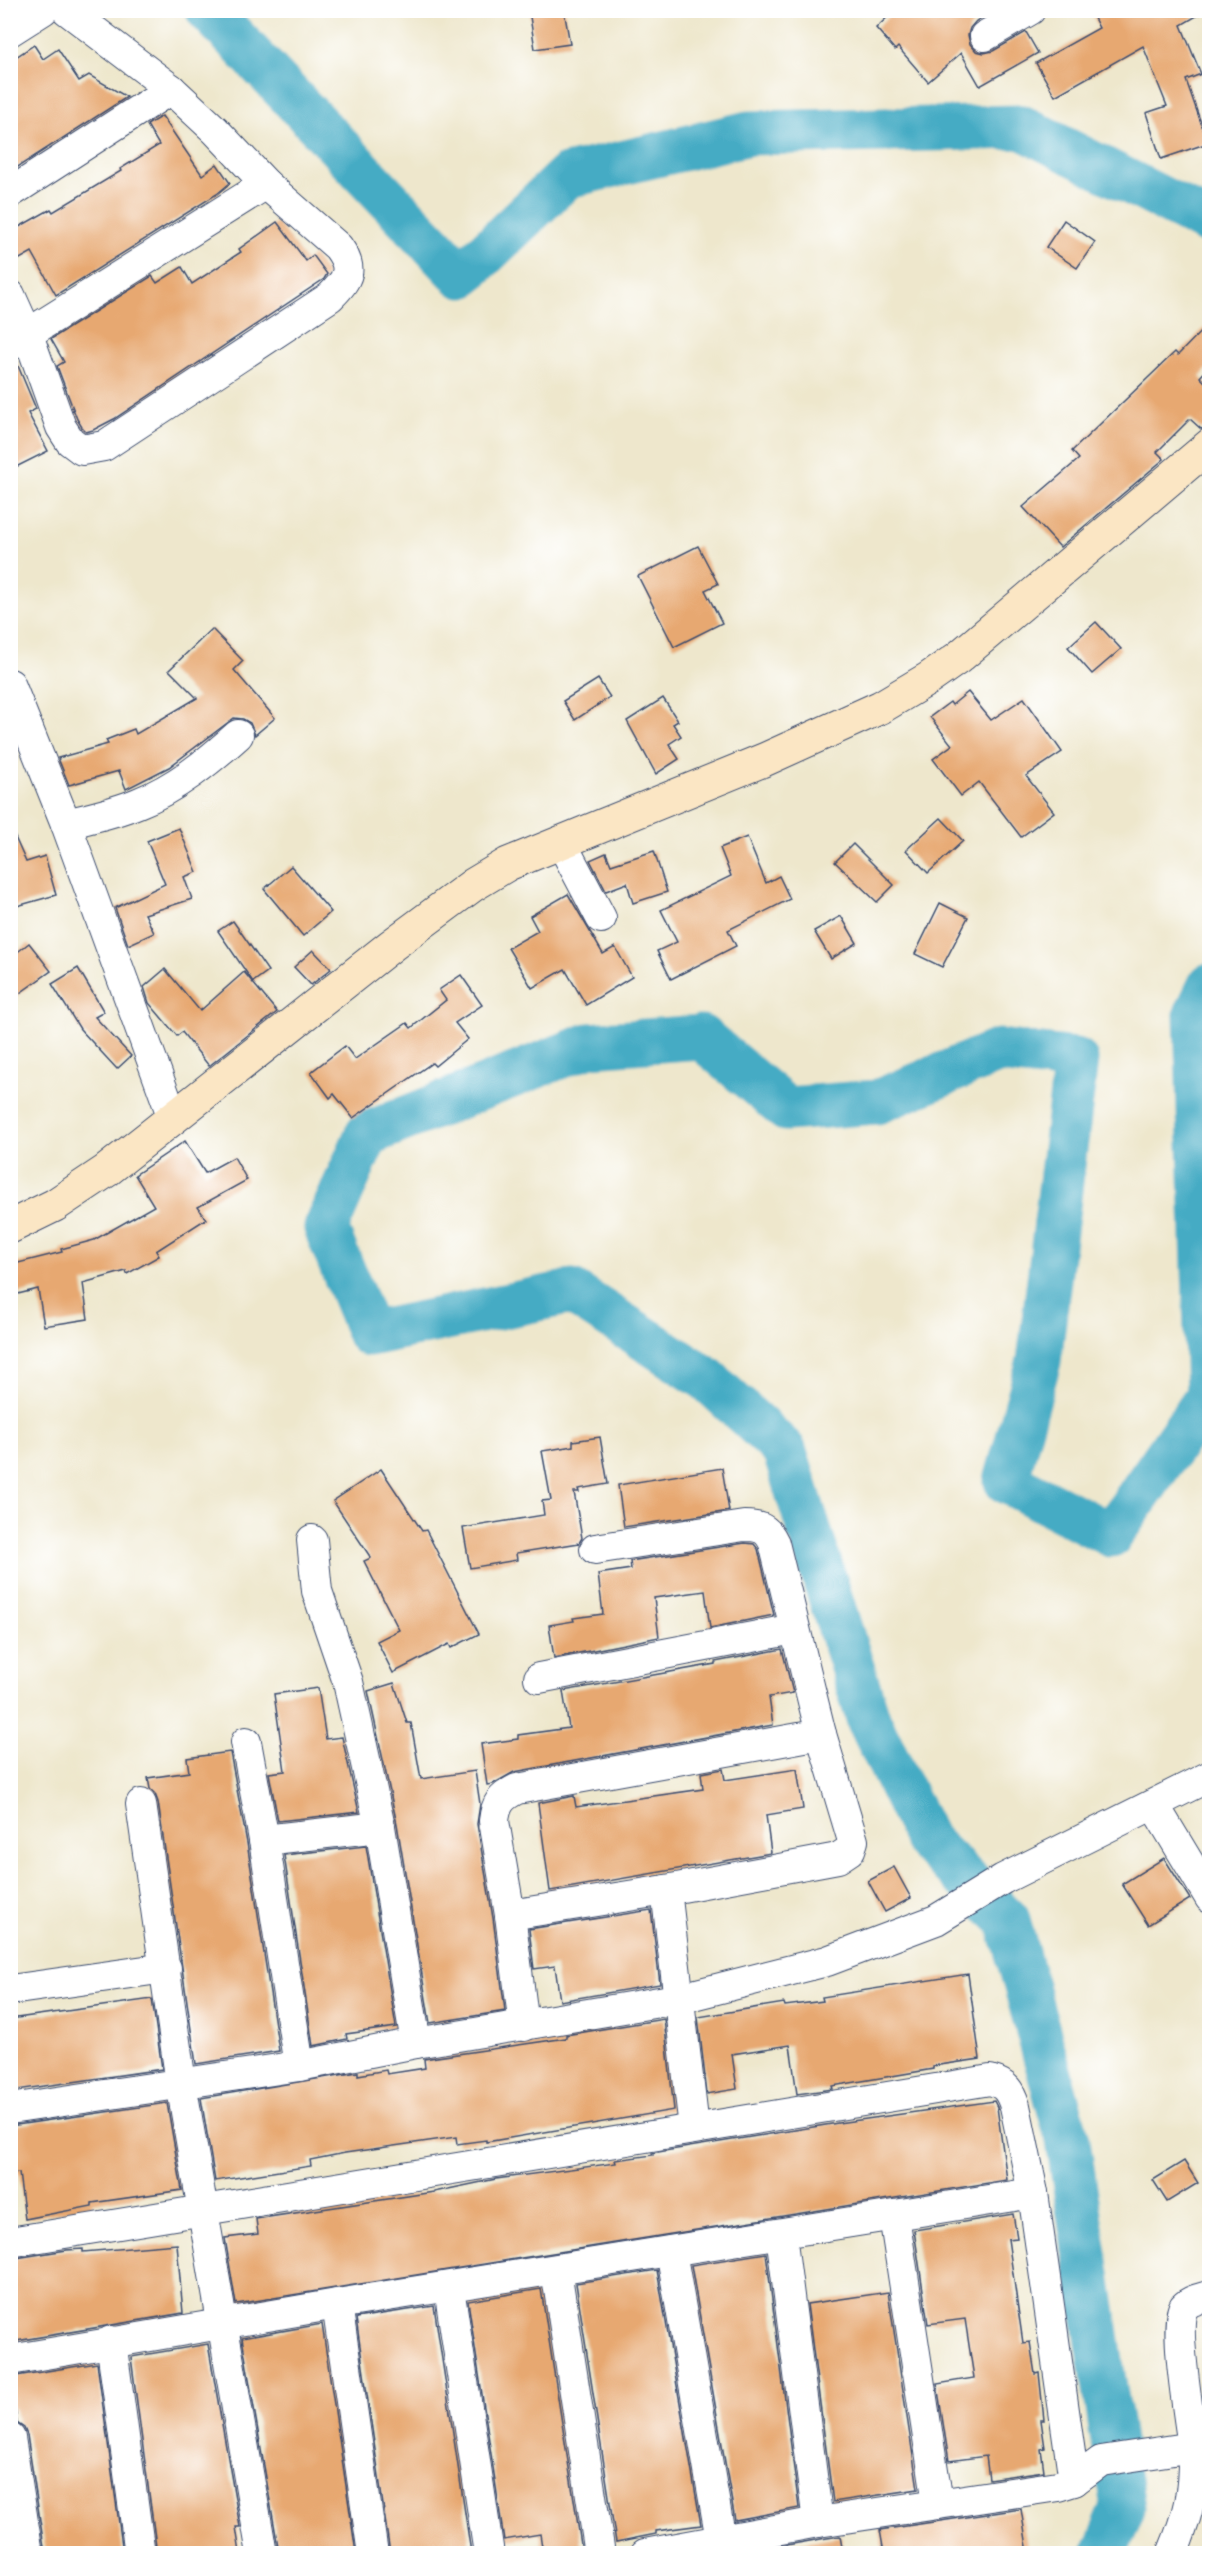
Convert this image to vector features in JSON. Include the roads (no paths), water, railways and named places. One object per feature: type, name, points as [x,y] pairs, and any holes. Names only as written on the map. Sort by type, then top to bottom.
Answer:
[{"type":"street","points":[[10,31],[43,10]]},
{"type":"street","points":[[10,295],[19,340],[60,427],[70,441],[82,450],[104,446],[330,297],[349,271],[347,260],[338,247],[266,184],[215,130],[171,89],[68,10]]},
{"type":"street","points":[[985,36],[1029,10]]},
{"type":"street","points":[[10,193],[171,89]]},
{"type":"street","points":[[19,340],[266,184]]},
{"type":"street","points":[[10,1227],[55,1205],[97,1176],[392,945],[473,885],[508,864],[766,759],[881,707],[928,679],[1008,616],[1209,445]]},
{"type":"street","points":[[10,684],[66,824],[173,1118]]},
{"type":"street","points":[[66,824],[121,809],[159,794],[213,758],[238,735]]},
{"type":"street","points":[[561,842],[601,918]]},
{"type":"street","points":[[510,1915],[666,1890],[838,1858],[850,1850],[853,1841],[821,1734],[774,1543],[769,1532],[759,1526],[744,1526],[595,1549]]},
{"type":"street","points":[[312,1540],[317,1591],[348,1682],[380,1827],[416,2043]]},
{"type":"street","points":[[539,1678],[794,1629]]},
{"type":"street","points":[[525,2026],[494,1821],[495,1806],[504,1796],[517,1789],[821,1734]]},
{"type":"street","points":[[246,1742],[264,1840],[299,2066]]},
{"type":"street","points":[[10,2109],[299,2066],[416,2043],[677,1999],[826,1961],[936,1920],[1003,1879],[1154,1806],[1209,1776]]},
{"type":"street","points":[[141,1804],[181,2083],[262,2553]]},
{"type":"street","points":[[1154,1806],[1209,1898]]},
{"type":"street","points":[[264,1840],[380,1827]]},
{"type":"street","points":[[666,1890],[677,1999],[694,2128]]},
{"type":"street","points":[[10,1990],[166,1968]]},
{"type":"street","points":[[10,2242],[990,2080],[1003,2084],[1010,2093],[1033,2193],[1074,2481]]},
{"type":"street","points":[[10,2360],[337,2304],[450,2288],[1033,2193]]},
{"type":"street","points":[[894,2216],[938,2503]]},
{"type":"street","points":[[781,2234],[818,2522]]},
{"type":"street","points":[[671,2252],[721,2540]]},
{"type":"street","points":[[556,2270],[600,2553]]},
{"type":"street","points":[[450,2288],[489,2553]]},
{"type":"street","points":[[1172,2553],[1187,2517],[1193,2483],[1193,2447],[1183,2372],[1180,2316],[1191,2301],[1209,2296]]},
{"type":"street","points":[[337,2304],[374,2553]]},
{"type":"street","points":[[111,2341],[140,2553]]},
{"type":"street","points":[[10,2438],[28,2553]]},
{"type":"street","points":[[645,2553],[818,2522],[1058,2486],[1074,2481],[1101,2461],[1193,2447]]},
{"type":"waterway","points":[[208,10],[462,276],[567,176],[749,133],[1021,127],[1210,223]]},
{"type":"waterway","points":[[1104,2554],[1123,2508],[1068,2141],[1008,1920],[927,1841],[869,1721],[784,1450],[707,1379],[572,1292],[369,1334],[326,1228],[367,1134],[589,1045],[701,1037],[786,1109],[877,1102],[999,1051],[1076,1060],[1039,1361],[1006,1481],[1111,1535],[1208,1395],[1196,1014],[1210,985]]}]
